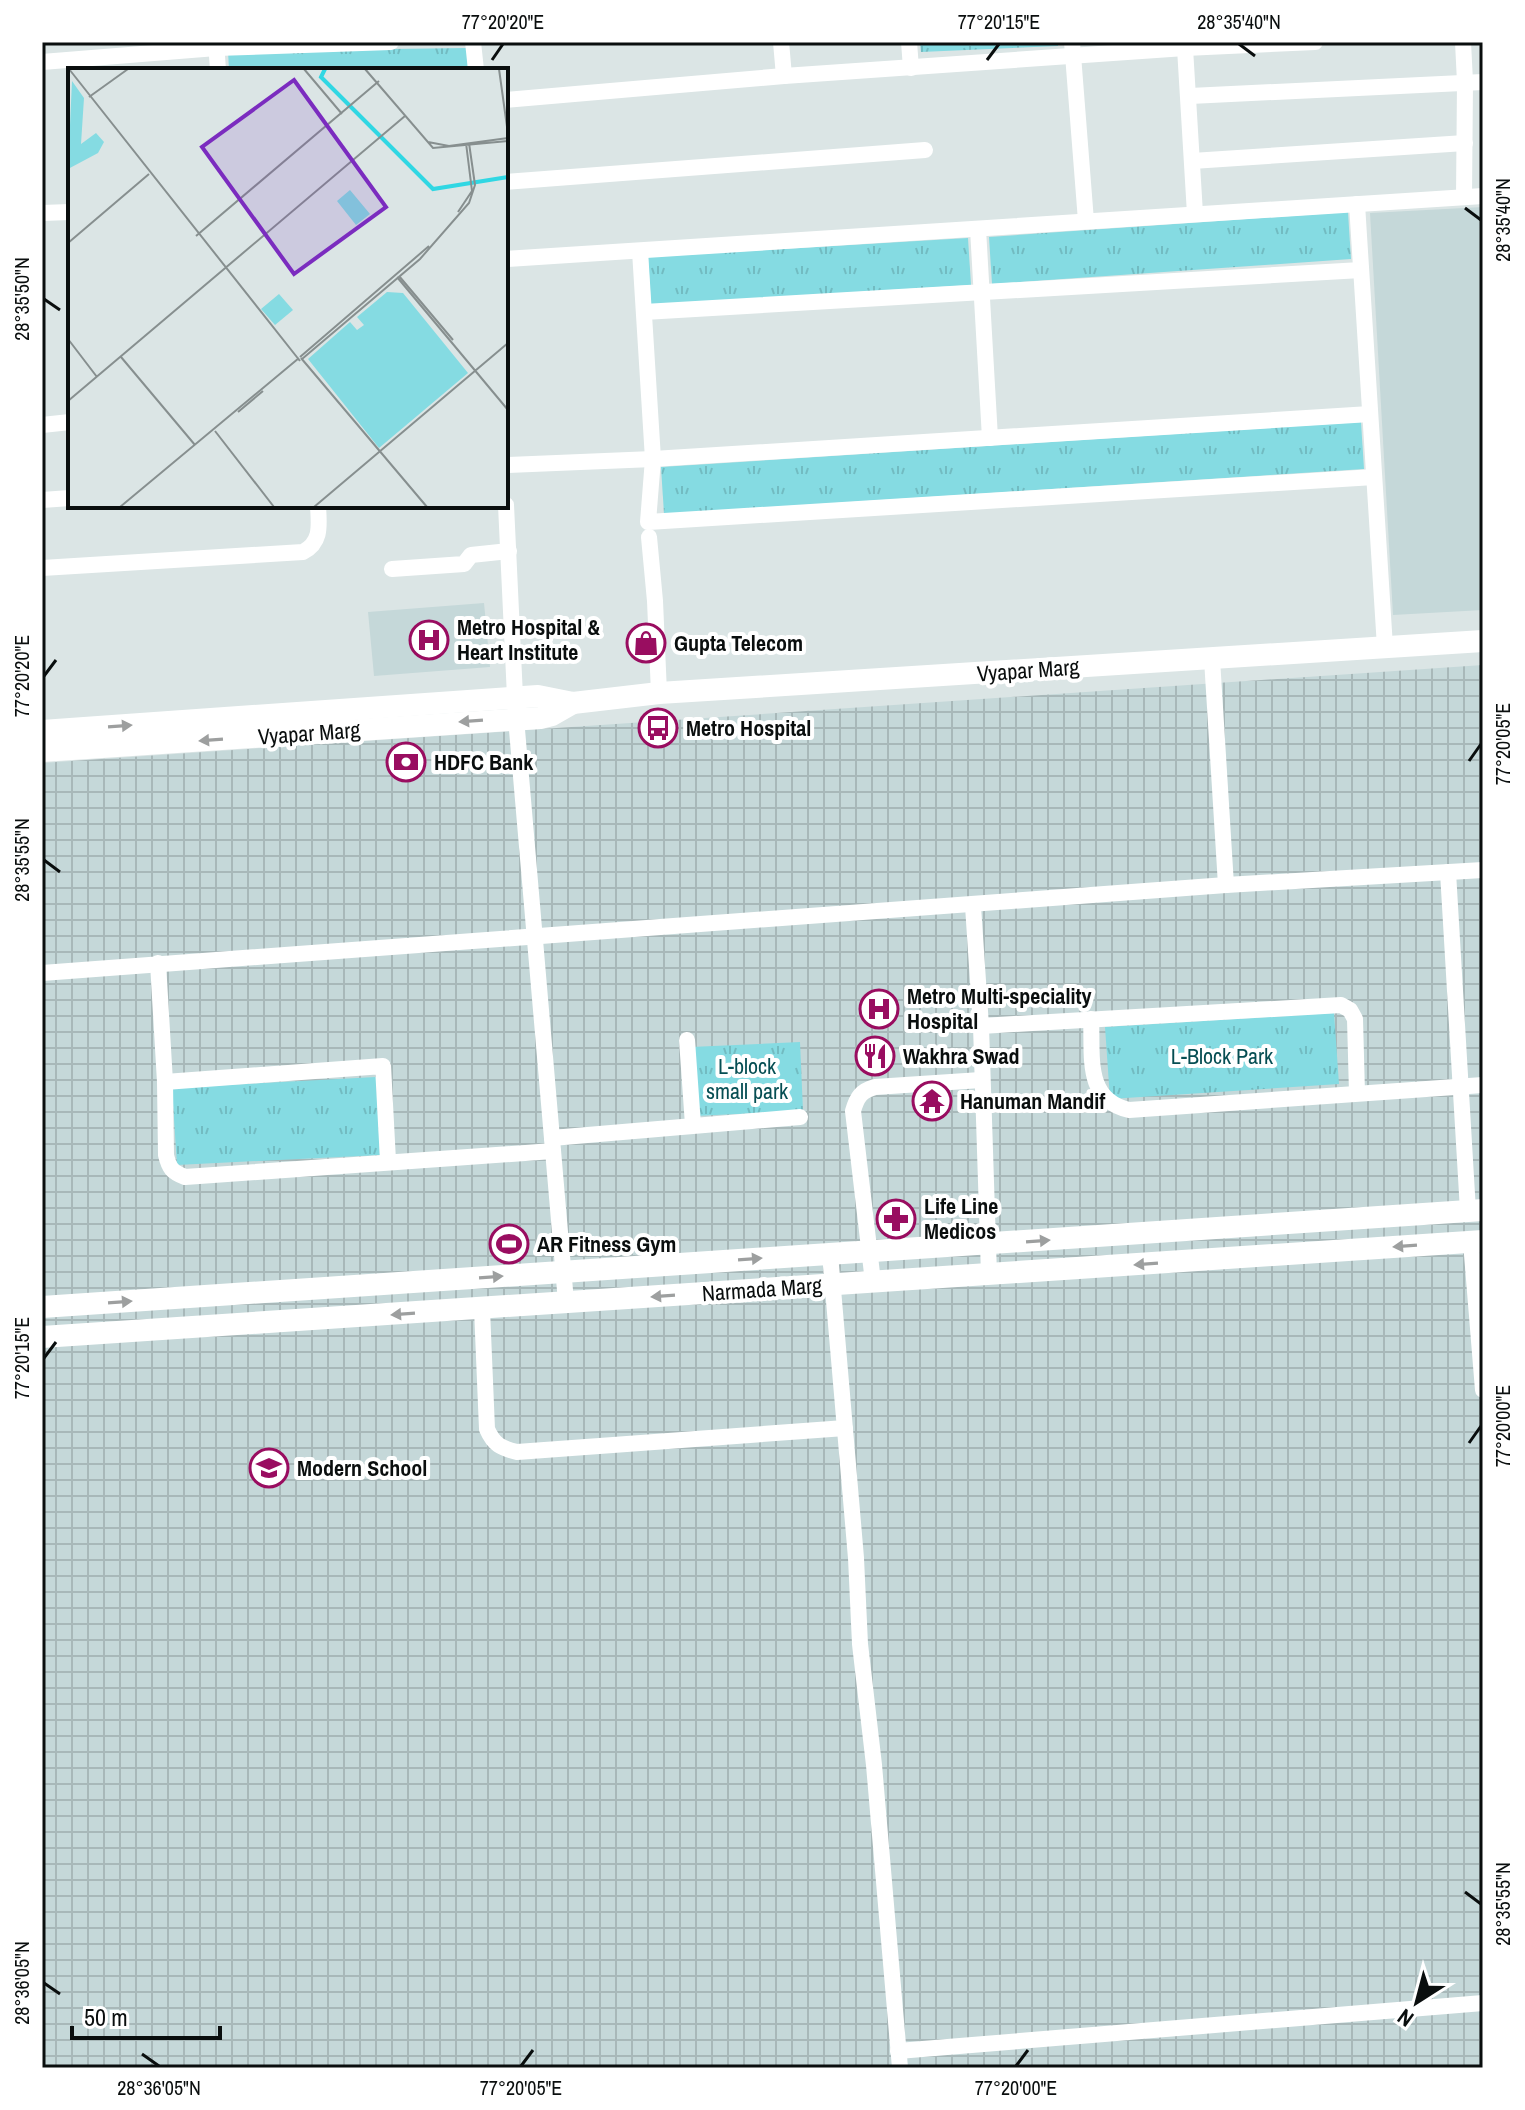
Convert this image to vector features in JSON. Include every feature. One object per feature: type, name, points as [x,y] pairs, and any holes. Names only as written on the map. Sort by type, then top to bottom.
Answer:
[{"type":"street","points":[[42,62],[143,48],[391,42]]},
{"type":"street","points":[[473,42],[476,68]]},
{"type":"street","points":[[781,42],[784,76]]},
{"type":"street","points":[[909,42],[911,68]]},
{"type":"street","points":[[508,100],[911,68],[1072,50],[1315,42]]},
{"type":"street","points":[[1463,42],[1464,197]]},
{"type":"street","points":[[216,45],[218,68]]},
{"type":"street","points":[[1185,48],[1195,214]]},
{"type":"street","points":[[1072,50],[1086,221]]},
{"type":"street","points":[[1190,96],[1483,82]]},
{"type":"street","points":[[1192,161],[1465,143]]},
{"type":"street","points":[[508,182],[925,150]]},
{"type":"street","points":[[508,259],[1483,196]]},
{"type":"street","points":[[1357,204],[1385,647]]},
{"type":"street","points":[[42,213],[68,212]]},
{"type":"street","points":[[978,229],[990,438]]},
{"type":"street","points":[[640,251],[653,459],[648,522],[1374,477]]},
{"type":"street","points":[[644,312],[1361,270]]},
{"type":"street","points":[[508,465],[653,459],[1370,414]]},
{"type":"street","points":[[42,425],[68,422]]},
{"type":"street","points":[[42,500],[68,498]]},
{"type":"street","points":[[42,568],[303,552],[313,547],[317,538],[318,508]]},
{"type":"street","points":[[506,508],[516,708],[566,1302]]},
{"type":"street","points":[[649,537],[659,693]]},
{"type":"street","points":[[392,569],[464,564],[471,555],[509,551]]},
{"type":"street","name":"Vyapar Marg","points":[[42,731],[516,708],[552,715],[573,703],[659,693],[1483,641]]},
{"type":"street","points":[[1212,659],[1226,885]]},
{"type":"street","name":"Vyapar Marg","points":[[42,751],[516,708]]},
{"type":"street","points":[[42,973],[1226,885],[1483,870]]},
{"type":"street","points":[[1448,872],[1461,1085],[1476,1211]]},
{"type":"street","points":[[973,906],[981,1026],[989,1275]]},
{"type":"street","points":[[158,963],[168,1166],[174,1173],[185,1177],[388,1161],[693,1125],[800,1117]]},
{"type":"street","points":[[981,1026],[1341,1005],[1350,1010],[1355,1019],[1357,1093]]},
{"type":"street","points":[[1091,1019],[1094,1080],[1106,1101],[1129,1110],[1483,1085]]},
{"type":"street","points":[[687,1040],[693,1125]]},
{"type":"street","points":[[165,1082],[383,1066],[388,1161]]},
{"type":"street","points":[[873,1282],[853,1111],[857,1098],[864,1090],[875,1087],[981,1080]]},
{"type":"street","name":"Narmada Marg","points":[[42,1307],[1476,1211]]},
{"type":"street","points":[[1477,1241],[1483,1390]]},
{"type":"street","name":"Narmada Marg","points":[[42,1337],[1477,1241]]},
{"type":"street","points":[[830,1254],[856,1558],[860,1644],[874,1765],[900,2068]]},
{"type":"street","points":[[482,1309],[487,1429],[492,1441],[501,1449],[517,1452],[845,1428]]},
{"type":"street","points":[[898,2051],[1483,2003]]},
{"type":"shaded area","points":[[1483,207],[1483,610],[1393,615],[1370,213]]},
{"type":"shaded area","name":"Metro Hospital & Heart Institute","points":[[484,603],[490,667],[374,676],[368,612]]},
{"type":"shaded area","points":[[1483,665],[1483,2068],[42,2068],[42,763]]},
{"type":"green space","points":[[920,42],[1058,42],[1058,46],[921,52]]},
{"type":"green space","points":[[467,48],[468,68],[229,68],[228,51]]},
{"type":"green space","points":[[1348,212],[1351,259],[992,284],[989,237]]},
{"type":"green space","points":[[968,238],[971,285],[651,305],[648,257]]},
{"type":"green space","points":[[1361,422],[1364,469],[664,514],[661,467]]},
{"type":"green space","name":"L-Block Park","points":[[1334,1013],[1339,1084],[1110,1099],[1105,1027]]},
{"type":"green space","name":"L-block small park","points":[[800,1042],[803,1111],[694,1116],[691,1047]]},
{"type":"green space","points":[[376,1077],[380,1155],[177,1165],[172,1088]]},
{"type":"place","name":"Metro Hospital & Heart Institute","points":[[429,640]]},
{"type":"place","name":"Gupta Telecom","points":[[646,643]]},
{"type":"place","name":"Metro Hospital","points":[[658,728]]},
{"type":"place","name":"HDFC Bank","points":[[406,762]]},
{"type":"place","name":"Metro Multi-speciality Hospital","points":[[879,1009]]},
{"type":"place","name":"Wakhra Swad","points":[[875,1056]]},
{"type":"place","name":"Hanuman Mandif","points":[[932,1101]]},
{"type":"place","name":"Life Line Medicos","points":[[896,1219]]},
{"type":"place","name":"AR Fitness Gym","points":[[509,1244]]},
{"type":"place","name":"Modern School","points":[[269,1468]]}]
